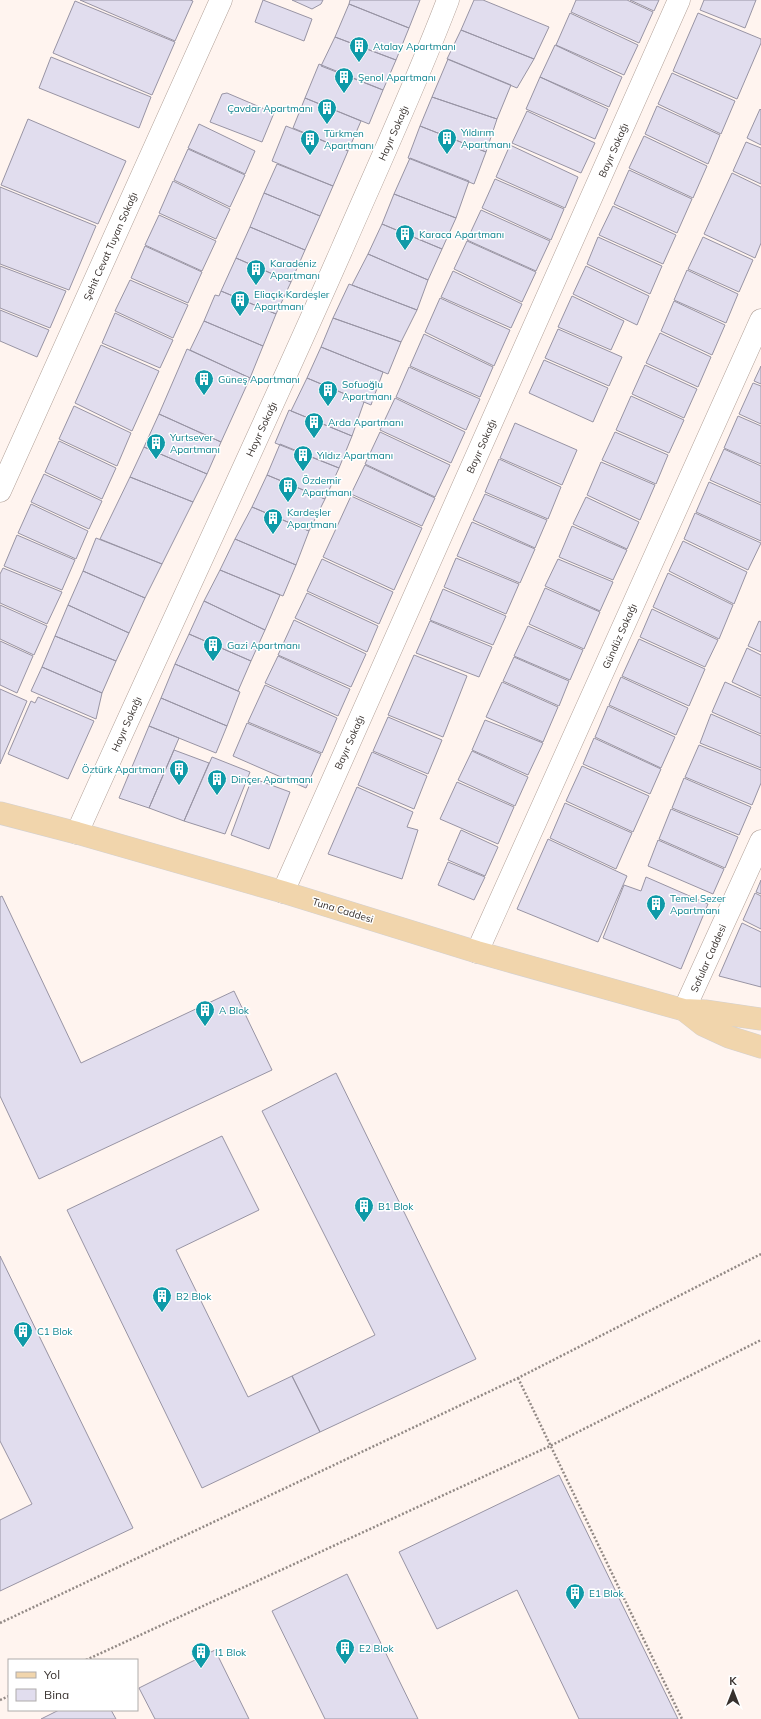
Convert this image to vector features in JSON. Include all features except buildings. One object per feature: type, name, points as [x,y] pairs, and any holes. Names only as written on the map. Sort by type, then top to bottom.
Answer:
[{"type":"main road","name":"Tuna Caddesi","points":[[0,813],[77,833],[283,892],[477,952],[684,1010],[705,1011],[761,1019]]},
{"type":"main road","name":"Tuna Caddesi","points":[[684,1010],[703,1025],[729,1037],[761,1047]]},
{"type":"street","name":"Şehit Cevat Tuyan Sokağı","points":[[0,491],[221,0]]},
{"type":"street","name":"Hayır Sokağı","points":[[77,833],[150,670],[291,366],[426,57],[448,0]]},
{"type":"street","name":"Bayır Sokağı","points":[[283,892],[679,0]]},
{"type":"street","name":"Gündüz Sokağı","points":[[477,952],[761,320]]},
{"type":"street","name":"Sofular Caddesi","points":[[684,1010],[761,841]]},
{"type":"path","points":[[0,1623],[518,1378],[761,1254]]},
{"type":"path","points":[[88,1659],[550,1446],[761,1340]]},
{"type":"path","points":[[518,1378],[682,1719]]},
{"type":"place","name":"Atalay Apartmanı","points":[[359,63]]},
{"type":"place","name":"Şenol Apartmanı","points":[[344,94]]},
{"type":"place","name":"Çavdar Apartmanı","points":[[327,125]]},
{"type":"place","name":"Yıldırım Apartmanı","points":[[447,155]]},
{"type":"place","name":"Türkmen Apartmanı","points":[[310,156]]},
{"type":"place","name":"Karaca Apartmanı","points":[[405,251]]},
{"type":"place","name":"Karadeniz Apartmanı","points":[[256,286]]},
{"type":"place","name":"Eliaçık Kardeşler Apartmanı","points":[[240,317]]},
{"type":"place","name":"Güneş Apartmanı","points":[[204,396]]},
{"type":"place","name":"Sofuoğlu Apartmanı","points":[[328,407]]},
{"type":"place","name":"Arda Apartmanı","points":[[314,439]]},
{"type":"place","name":"Yurtsever Apartmanı","points":[[156,460]]},
{"type":"place","name":"Yıldız Apartmanı","points":[[303,472]]},
{"type":"place","name":"Özdemir Apartmanı","points":[[288,503]]},
{"type":"place","name":"Kardeşler Apartmanı","points":[[273,535]]},
{"type":"place","name":"Gazi Apartmanı","points":[[213,662]]},
{"type":"place","name":"Öztürk Apartmanı","points":[[179,786]]},
{"type":"place","name":"Dinçer Apartmanı","points":[[217,796]]},
{"type":"place","name":"Temel Sezer Apartmanı","points":[[656,921]]},
{"type":"place","name":"A Blok","points":[[205,1027]]},
{"type":"place","name":"B1 Blok","points":[[364,1223]]},
{"type":"place","name":"B2 Blok","points":[[162,1313]]},
{"type":"place","name":"C1 Blok","points":[[23,1348]]},
{"type":"place","name":"E1 Blok","points":[[575,1610]]},
{"type":"place","name":"E2 Blok","points":[[345,1665]]},
{"type":"place","name":"I1 Blok","points":[[201,1669]]}]
